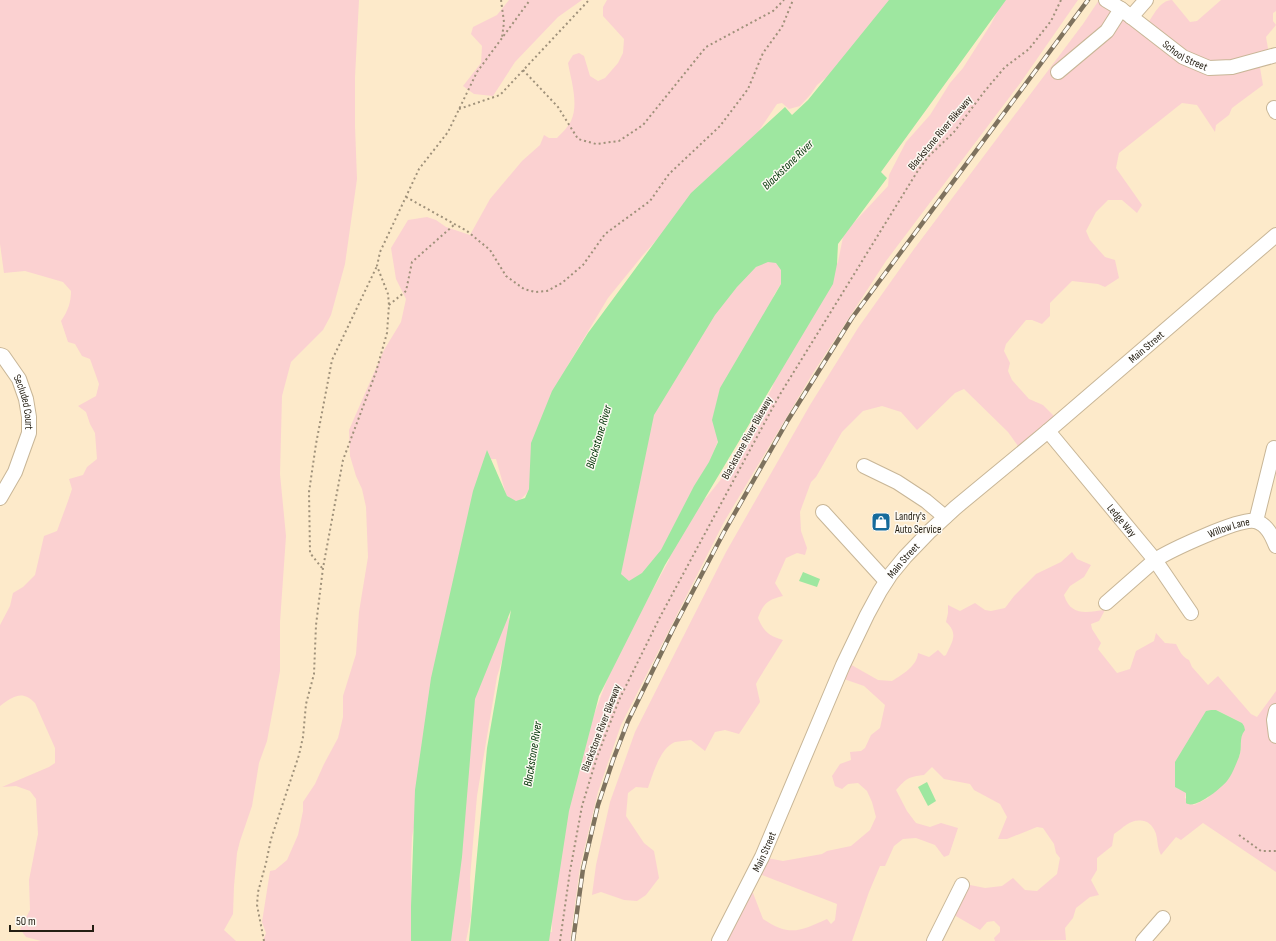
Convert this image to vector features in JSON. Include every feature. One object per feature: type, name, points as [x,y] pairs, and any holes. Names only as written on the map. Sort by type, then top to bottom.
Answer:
[{"type":"street","name":"School Street","points":[[1106,0],[1180,54],[1209,68],[1232,67],[1275,52]]},
{"type":"street","points":[[1058,72],[1107,31],[1131,17],[1146,0]]},
{"type":"street","name":"Main Street","points":[[719,941],[762,857],[843,665],[867,614],[886,582],[905,557],[945,517],[1048,431],[1276,235]]},
{"type":"street","name":"Secluded Court","points":[[0,355],[3,356],[18,379],[26,399],[29,418],[29,433],[15,472],[0,498]]},
{"type":"street","name":"Ledge Way","points":[[1048,431],[1155,560],[1191,613]]},
{"type":"street","name":"Willow Lane","points":[[1106,603],[1155,560],[1163,555],[1210,534],[1242,522],[1256,521],[1274,448]]},
{"type":"street","points":[[864,466],[897,482],[926,501],[945,517]]},
{"type":"street","points":[[823,512],[886,582]]},
{"type":"street","points":[[1256,521],[1266,528],[1272,536],[1276,546]]},
{"type":"street","points":[[1276,711],[1274,720],[1276,736]]},
{"type":"street","points":[[934,941],[962,885]]},
{"type":"street","points":[[1143,941],[1163,918]]},
{"type":"path","points":[[501,0],[504,22],[502,39]]},
{"type":"path","points":[[322,568],[310,553],[309,492],[316,444],[332,360],[377,266],[380,252],[419,169],[448,132],[477,72],[530,0]]},
{"type":"path","points":[[460,109],[500,95],[589,0]]},
{"type":"path","points":[[524,70],[558,107],[578,139],[596,144],[619,141],[643,125],[706,47],[774,11],[784,0]]},
{"type":"path","points":[[406,197],[468,231],[490,250],[506,276],[524,289],[535,292],[547,291],[562,283],[583,265],[605,234],[650,201],[669,174],[720,126],[748,89],[763,53],[782,27],[793,0]]},
{"type":"path","name":"Blackstone River Bikeway","points":[[560,941],[570,871],[582,806],[597,757],[619,700],[668,603],[779,396],[917,172],[928,157],[954,132],[1005,67],[1029,49],[1051,21],[1061,0]]},
{"type":"path","points":[[389,305],[406,291],[412,262],[455,224]]},
{"type":"path","points":[[264,941],[257,904],[258,892],[271,839],[302,743],[306,704],[314,674],[316,625],[322,568],[343,460],[376,372],[387,333],[389,305],[388,294],[377,266]]},
{"type":"path","points":[[1239,835],[1261,851],[1276,851]]},
{"type":"shaded area","points":[[0,0],[359,0],[355,77],[357,179],[345,264],[331,315],[323,330],[291,362],[282,396],[280,474],[286,536],[280,622],[280,671],[267,741],[259,763],[252,806],[237,853],[233,914],[224,930],[236,941],[41,941],[26,937],[20,929],[30,910],[29,880],[38,834],[36,799],[30,791],[16,786],[2,787],[55,763],[55,748],[35,703],[30,699],[21,695],[13,697],[0,706],[0,625],[10,606],[13,593],[23,587],[35,575],[44,536],[57,531],[72,489],[69,479],[83,475],[87,467],[97,459],[95,433],[86,412],[78,406],[96,396],[99,384],[90,359],[82,356],[75,344],[68,342],[61,321],[69,306],[71,291],[63,282],[25,271],[4,273],[0,244]]},
{"type":"shaded area","points":[[509,0],[582,0],[558,17],[515,62],[493,96],[474,94],[463,86],[481,63],[482,46],[471,34],[473,27],[497,15]]},
{"type":"shaded area","points":[[607,0],[900,0],[843,64],[817,85],[800,106],[789,109],[782,103],[777,104],[738,162],[662,234],[608,298],[568,365],[552,404],[530,490],[517,503],[507,498],[496,459],[489,459],[412,837],[412,941],[263,941],[266,933],[262,922],[270,871],[275,870],[287,860],[298,835],[303,811],[303,802],[315,784],[338,738],[343,717],[343,696],[356,654],[359,612],[368,557],[366,507],[362,489],[350,456],[349,430],[384,350],[401,322],[406,299],[396,279],[391,248],[408,220],[427,217],[436,220],[446,227],[470,235],[490,199],[522,161],[540,145],[544,135],[549,138],[557,138],[565,130],[571,121],[574,107],[574,92],[568,63],[573,55],[579,53],[584,56],[590,76],[598,81],[605,78],[618,63],[623,53],[624,39],[603,16],[603,7]]},
{"type":"shaded area","points":[[1003,0],[1078,0],[1021,82],[886,261],[813,373],[724,522],[621,725],[598,792],[580,867],[570,941],[548,941],[550,932],[552,932],[551,917],[577,760],[623,637],[639,615],[669,560],[668,550],[619,599],[614,579],[649,418],[702,329],[746,276],[756,267],[774,256],[784,260],[781,284],[774,295],[696,502],[706,498],[722,478],[772,388],[776,374],[838,262],[843,237],[848,229],[888,186],[889,175],[906,142],[930,115],[950,83],[963,68],[991,24]]},
{"type":"shaded area","points":[[1099,0],[1107,0],[1147,25],[1160,6],[1172,0],[1190,22],[1197,21],[1221,0],[1276,0],[1276,11],[1273,13],[1273,21],[1276,25],[1266,37],[1270,60],[1259,62],[1263,85],[1232,108],[1229,115],[1216,125],[1215,132],[1197,105],[1182,103],[1119,153],[1116,168],[1142,205],[1137,213],[1122,200],[1108,200],[1096,212],[1086,231],[1090,240],[1105,257],[1115,260],[1119,278],[1105,287],[1098,284],[1072,281],[1050,303],[1050,316],[1042,324],[1032,320],[1026,320],[1006,344],[1004,351],[1010,363],[1008,371],[1012,380],[1029,399],[1043,405],[1059,421],[1023,453],[1008,432],[964,389],[955,393],[917,430],[901,412],[882,406],[863,411],[842,432],[816,477],[811,482],[800,512],[801,531],[807,548],[805,555],[797,553],[786,558],[775,583],[783,596],[767,602],[762,608],[758,618],[762,627],[768,633],[783,640],[756,684],[760,702],[739,734],[725,730],[715,732],[705,751],[691,740],[675,742],[670,745],[661,756],[648,788],[636,787],[628,793],[626,816],[644,843],[654,851],[659,878],[646,895],[637,901],[624,900],[601,892],[592,895],[596,865],[610,802],[635,732],[726,552],[810,405],[858,328],[914,249],[1083,24]]},
{"type":"shaded area","points":[[1072,552],[1077,559],[1091,565],[1084,577],[1070,586],[1064,595],[1071,607],[1080,612],[1105,610],[1099,621],[1091,624],[1092,629],[1101,643],[1098,649],[1117,673],[1130,669],[1136,651],[1154,641],[1156,633],[1165,643],[1176,644],[1182,655],[1189,660],[1192,667],[1208,685],[1218,676],[1251,714],[1257,717],[1276,691],[1276,872],[1203,823],[1181,840],[1176,837],[1161,855],[1154,829],[1147,822],[1133,821],[1114,834],[1112,846],[1097,858],[1097,870],[1091,880],[1099,895],[1090,897],[1076,908],[1073,918],[1065,928],[1066,940],[995,941],[994,938],[1000,932],[1000,927],[994,921],[987,922],[980,930],[954,915],[970,885],[985,888],[1002,886],[1013,878],[1025,890],[1037,891],[1057,874],[1060,858],[1056,853],[1054,844],[1043,828],[1037,827],[1007,839],[998,839],[1007,817],[1000,804],[974,790],[970,784],[944,779],[932,767],[924,775],[914,776],[908,779],[896,790],[907,811],[916,823],[930,827],[941,823],[958,828],[949,855],[944,857],[935,845],[916,838],[903,839],[894,846],[885,866],[880,866],[869,892],[852,941],[719,941],[745,890],[753,893],[763,919],[772,925],[781,928],[788,930],[802,929],[827,919],[831,924],[835,920],[837,904],[754,872],[762,857],[783,861],[822,854],[827,851],[851,846],[870,830],[876,817],[867,791],[858,783],[848,784],[842,789],[835,786],[832,776],[840,764],[851,760],[850,752],[861,751],[865,748],[871,735],[880,728],[885,705],[864,686],[841,678],[848,663],[878,680],[892,681],[912,666],[918,653],[929,657],[938,650],[944,656],[946,655],[953,638],[952,630],[946,622],[948,605],[960,611],[975,603],[985,610],[991,611],[1005,608],[1014,596],[1036,574],[1061,562]],"holes":[[[1211,710],[1216,710],[1242,723],[1240,755],[1208,798],[1194,805],[1185,798],[1186,793]]]},
{"type":"shaded area","points":[[508,617],[510,621],[510,633],[497,677],[477,796],[470,878],[471,916],[466,941],[448,941],[470,710],[504,619]]},
{"type":"water","name":"Blackstone River","points":[[889,0],[1006,0],[881,172],[887,178],[838,244],[837,264],[833,284],[665,565],[599,696],[569,811],[549,941],[469,941],[487,748],[511,610],[475,699],[462,857],[451,941],[411,941],[415,790],[431,678],[473,491],[487,450],[507,496],[516,501],[525,498],[529,489],[531,443],[552,391],[588,333],[691,193],[785,107],[792,115],[808,100]],"holes":[[[768,262],[776,263],[781,270],[781,284],[720,388],[712,420],[718,442],[709,462],[694,486],[661,550],[642,573],[629,581],[621,574],[654,415],[715,315],[737,287],[756,267]]]},
{"type":"water","points":[[803,572],[820,579],[817,587],[799,581]]},
{"type":"water","points":[[1216,710],[1242,723],[1245,730],[1242,737],[1240,753],[1229,779],[1224,785],[1207,798],[1195,804],[1190,804],[1186,803],[1186,793],[1175,787],[1175,762],[1206,711]]},
{"type":"water","points":[[927,782],[936,801],[928,806],[918,787]]},
{"type":"railway","points":[[573,941],[583,869],[598,805],[613,760],[628,721],[673,629],[724,532],[788,420],[852,318],[1088,0]]},
{"type":"place","name":"Landry's Auto Service","points":[[881,522]]}]
